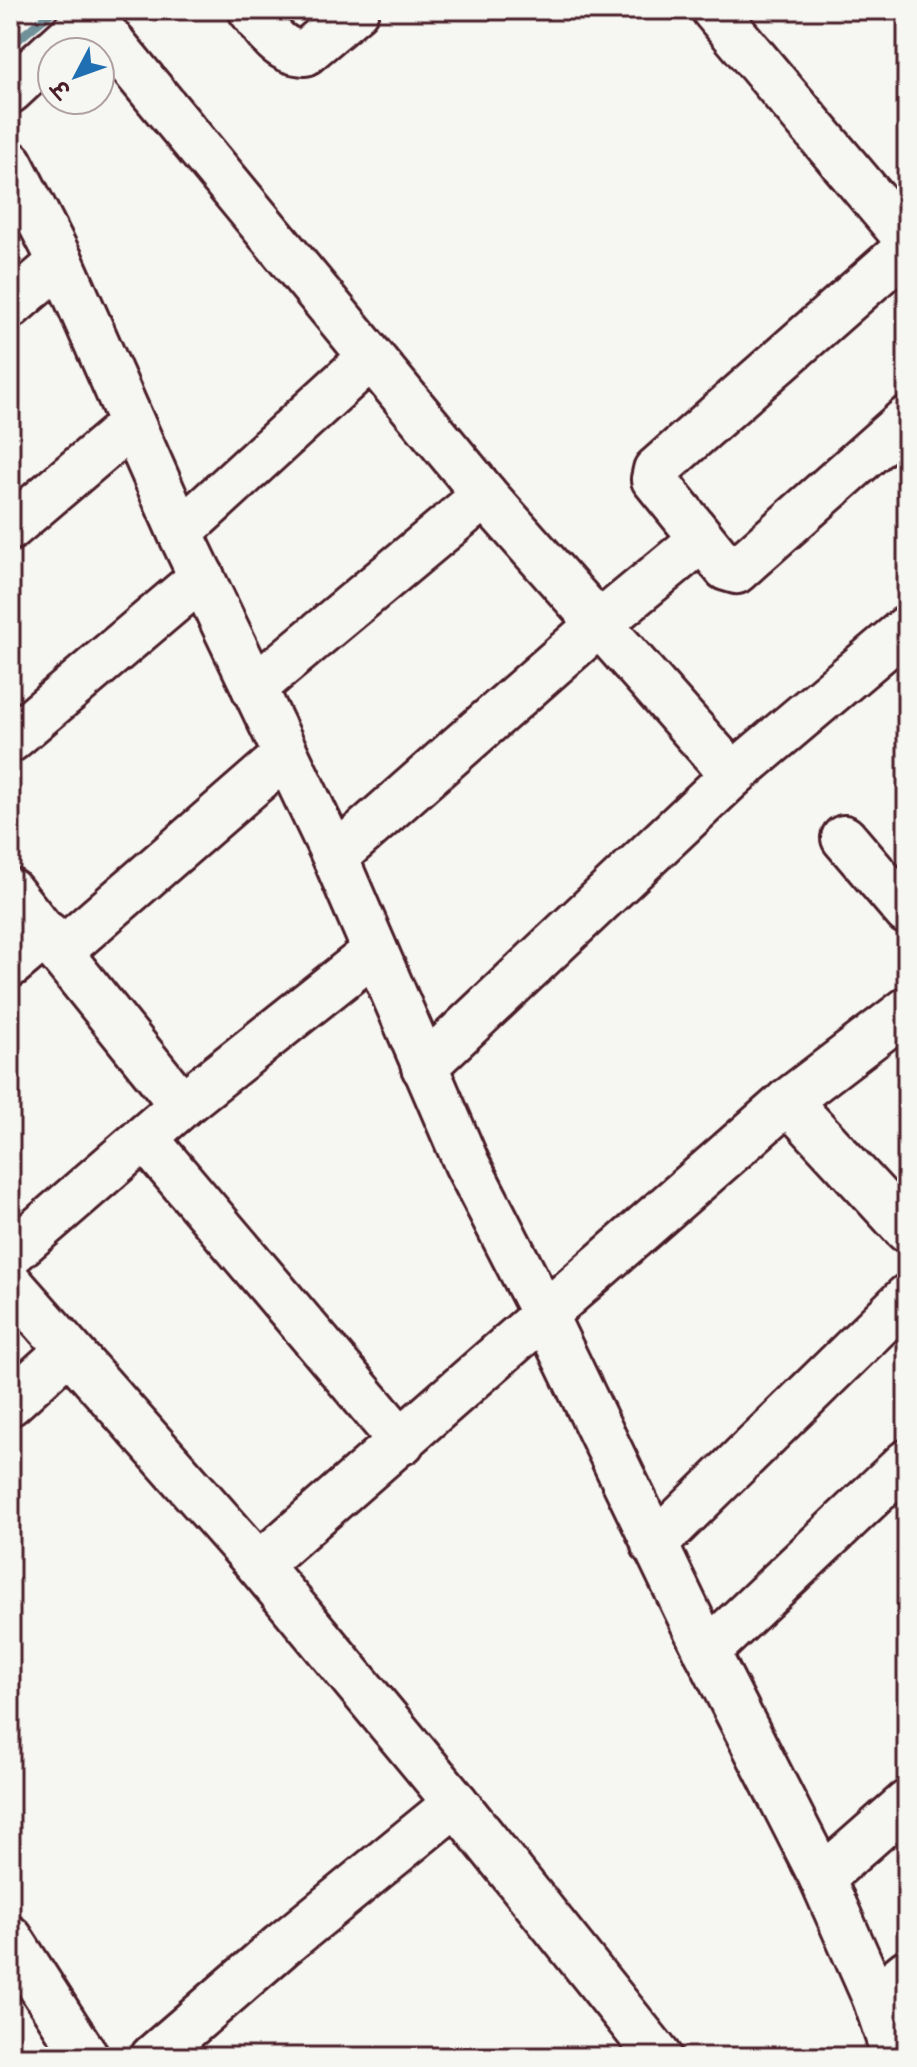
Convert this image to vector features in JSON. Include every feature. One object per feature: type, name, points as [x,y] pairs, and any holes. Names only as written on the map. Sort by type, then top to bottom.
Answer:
[{"type":"street","points":[[251,10],[280,45],[291,52],[305,53],[356,10]]},
{"type":"street","points":[[714,10],[907,239]]},
{"type":"street","points":[[70,36],[95,13],[485,495],[733,775]]},
{"type":"street","points":[[10,91],[36,67]]},
{"type":"street","points":[[10,163],[61,262],[180,532],[335,857],[467,1164],[822,1878],[891,1985],[888,2054]]},
{"type":"street","points":[[907,248],[656,470],[654,479],[726,568],[732,571],[741,569],[907,419]]},
{"type":"street","points":[[10,306],[61,262]]},
{"type":"street","points":[[180,532],[371,357]]},
{"type":"street","points":[[10,528],[132,424]]},
{"type":"street","points":[[254,688],[485,495]]},
{"type":"street","points":[[335,857],[598,625],[702,539]]},
{"type":"street","points":[[10,740],[202,577]]},
{"type":"street","points":[[424,1067],[733,775],[907,628]]},
{"type":"street","points":[[10,965],[54,943],[286,755]]},
{"type":"street","points":[[844,838],[907,912]]},
{"type":"street","points":[[10,891],[182,1105]]},
{"type":"street","points":[[10,1254],[182,1105],[374,952]]},
{"type":"street","points":[[259,1565],[788,1101],[907,1010]]},
{"type":"street","points":[[788,1101],[907,1230]]},
{"type":"street","points":[[145,1138],[402,1442]]},
{"type":"street","points":[[10,1283],[259,1565],[456,1803],[659,2057]]},
{"type":"street","points":[[654,1545],[907,1297]]},
{"type":"street","points":[[10,1403],[67,1351]]},
{"type":"street","points":[[707,1652],[907,1462]]},
{"type":"street","points":[[153,2057],[281,1946],[456,1803]]},
{"type":"street","points":[[822,1878],[907,1803]]},
{"type":"street","points":[[10,1938],[86,2057]]},
{"type":"waterway","points":[[10,46],[54,10]]}]
